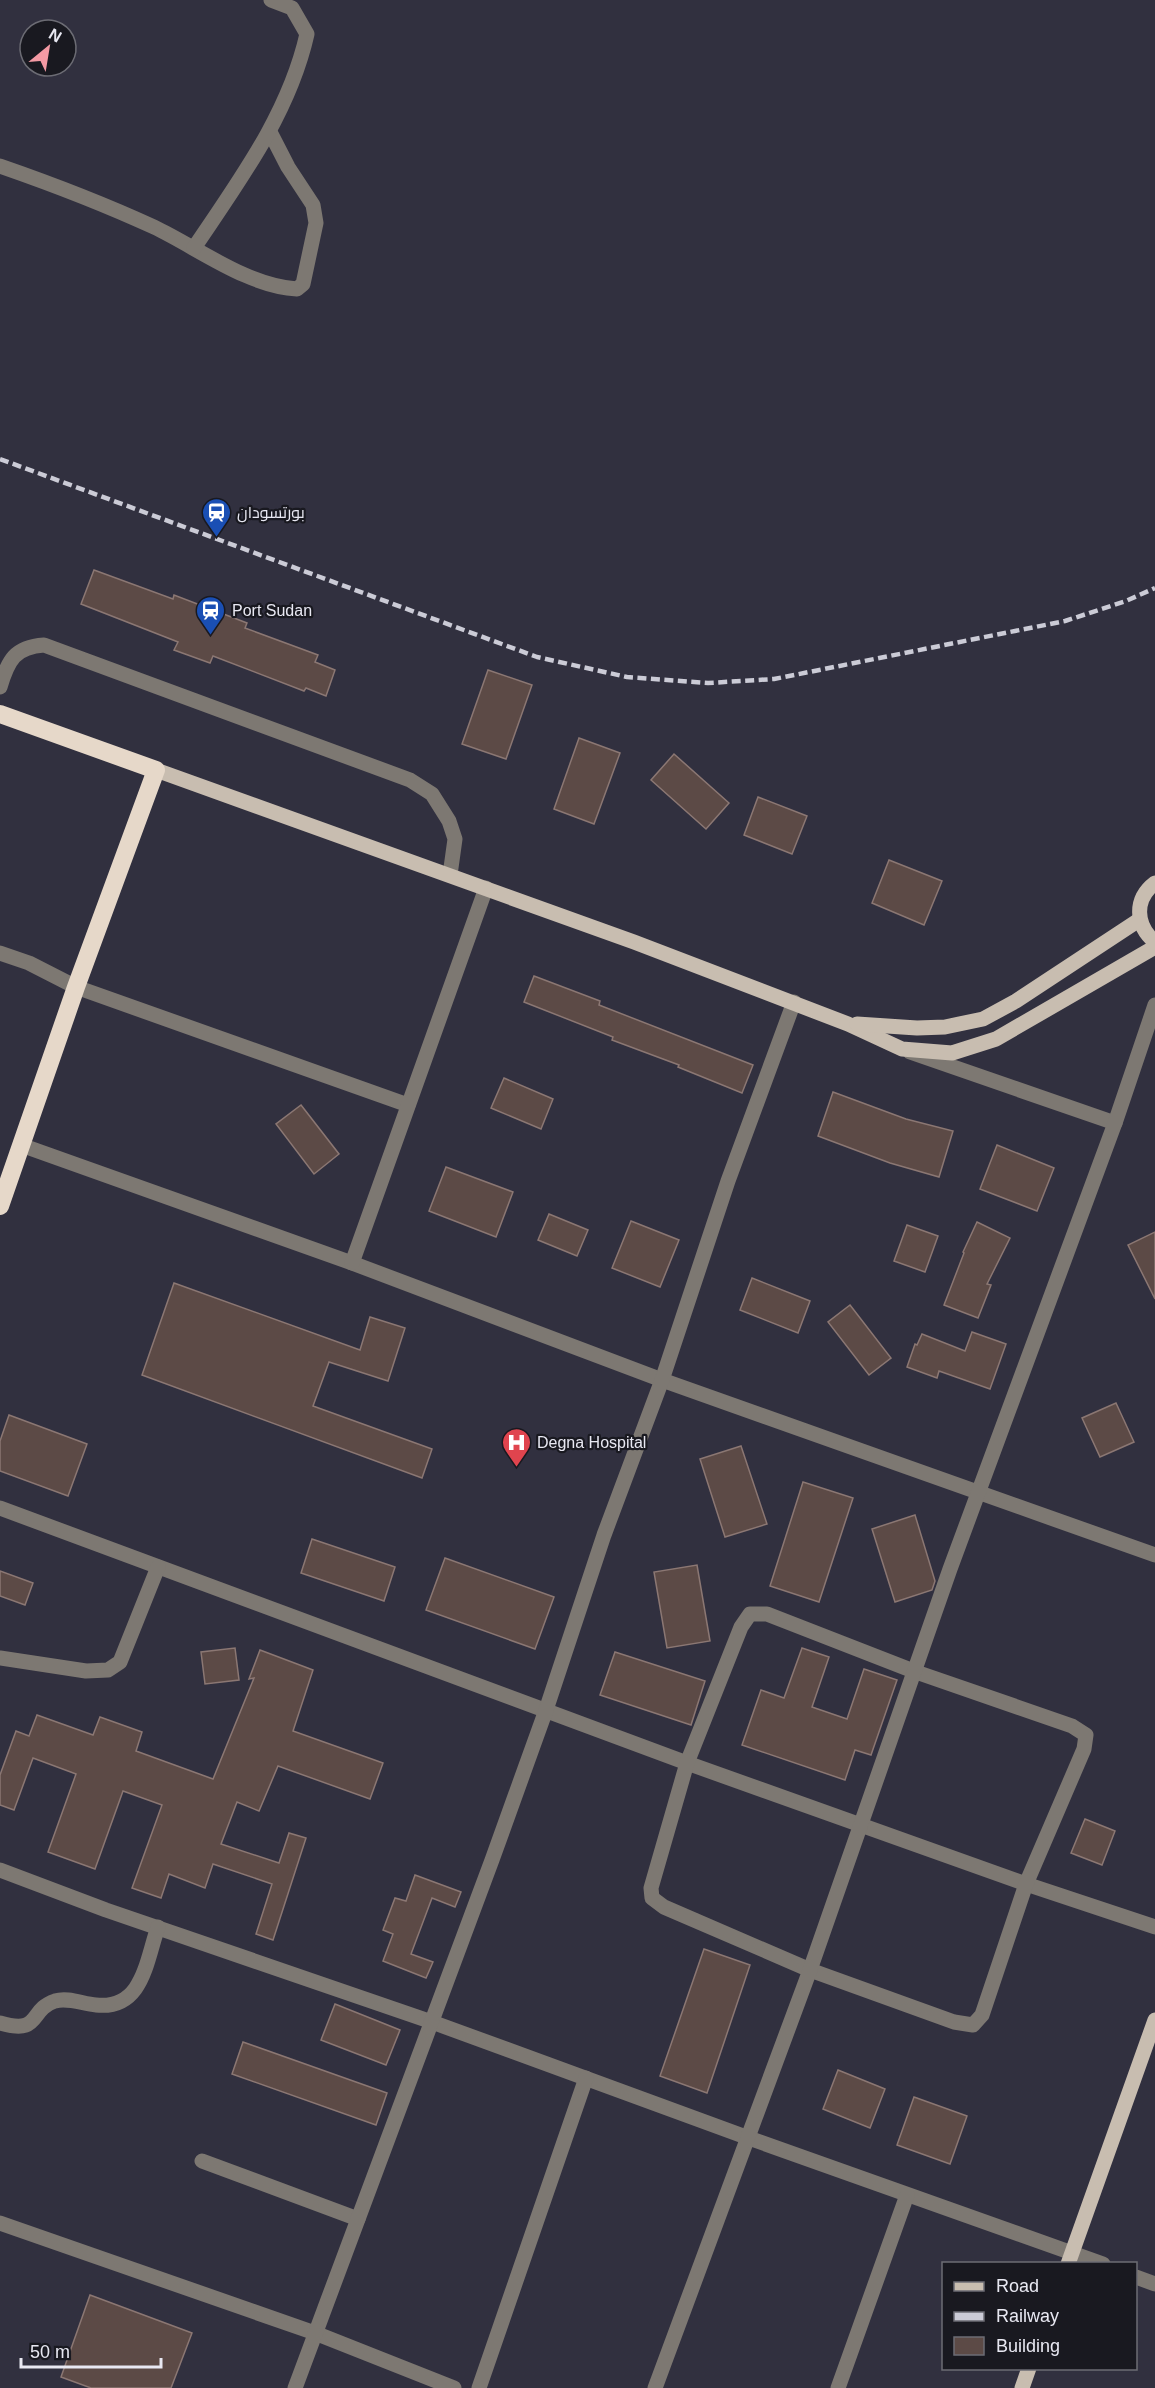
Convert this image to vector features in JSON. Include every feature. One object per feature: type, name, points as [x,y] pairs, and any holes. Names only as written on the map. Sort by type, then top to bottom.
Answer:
[{"type":"highway","points":[[0,714],[156,770],[76,987],[0,1206]]},
{"type":"main road","points":[[156,770],[486,888],[794,1002],[902,1049],[952,1053],[996,1039],[1155,947]]},
{"type":"main road","points":[[1155,883],[1146,890],[1139,904],[1139,920],[1146,934],[1155,942]]},
{"type":"main road","points":[[848,1024],[917,1028],[945,1027],[983,1019],[1016,1001],[1139,920]]},
{"type":"main road","points":[[983,1019],[996,1039]]},
{"type":"main road","points":[[1070,2257],[1155,2020]]},
{"type":"main road","points":[[1022,2388],[1028,2370]]},
{"type":"street","points":[[194,249],[270,132],[301,61],[307,34],[292,8],[271,0]]},
{"type":"street","points":[[0,166],[60,187],[155,228],[218,263],[264,281],[297,289],[303,284],[316,223],[313,205],[288,167],[270,132]]},
{"type":"street","points":[[0,687],[6,667],[13,657],[22,650],[44,645],[410,780],[432,794],[448,821],[455,839],[450,875]]},
{"type":"street","points":[[352,1263],[486,888]]},
{"type":"street","points":[[0,953],[29,963],[76,987],[408,1105]]},
{"type":"street","points":[[295,2388],[546,1710],[604,1535],[662,1380],[728,1181],[794,1002]]},
{"type":"street","points":[[655,2388],[746,2137],[810,1970],[916,1672],[950,1569],[1115,1123],[1155,1005]]},
{"type":"street","points":[[902,1049],[1115,1123]]},
{"type":"street","points":[[21,1145],[352,1263],[662,1380],[1155,1555]]},
{"type":"street","points":[[0,1508],[687,1762],[1026,1884],[1155,1927]]},
{"type":"street","points":[[0,1658],[86,1671],[108,1670],[120,1662],[158,1567]]},
{"type":"street","points":[[750,1614],[767,1614],[916,1672],[1072,1726],[1086,1735],[1084,1749],[1026,1884],[982,2015],[973,2025],[954,2022],[810,1970],[664,1907],[652,1898],[651,1888],[687,1762],[741,1627],[750,1614]]},
{"type":"street","points":[[0,1870],[432,2022],[907,2195],[1070,2257],[1094,2262]]},
{"type":"street","points":[[0,2023],[17,2028],[29,2024],[53,2002],[64,2000],[97,2006],[113,2006],[122,2003],[136,1989],[158,1927]]},
{"type":"street","points":[[478,2388],[586,2078]]},
{"type":"street","points":[[202,2161],[358,2219]]},
{"type":"street","points":[[838,2388],[907,2195]]},
{"type":"street","points":[[0,2223],[315,2332],[454,2388]]},
{"type":"street","points":[[1137,2277],[1155,2284]]},
{"type":"building","name":"Port Sudan","points":[[94,570],[173,599],[174,595],[247,623],[245,628],[318,655],[315,662],[335,670],[326,696],[306,688],[304,691],[213,656],[210,663],[174,650],[178,642],[81,604]]},
{"type":"building","points":[[488,670],[532,685],[506,759],[462,744]]},
{"type":"building","points":[[579,738],[620,753],[594,824],[554,809]]},
{"type":"building","points":[[674,754],[729,803],[706,829],[651,780]]},
{"type":"building","points":[[758,797],[807,816],[792,854],[744,835]]},
{"type":"building","points":[[889,860],[942,881],[924,925],[872,903]]},
{"type":"building","points":[[534,976],[600,1001],[599,1005],[753,1065],[742,1093],[678,1067],[679,1065],[612,1040],[613,1037],[524,1002]]},
{"type":"building","points":[[504,1078],[553,1099],[541,1129],[491,1108]]},
{"type":"building","points":[[833,1092],[906,1119],[953,1131],[939,1177],[890,1163],[818,1136]]},
{"type":"building","points":[[301,1105],[339,1154],[314,1174],[276,1124]]},
{"type":"building","points":[[997,1145],[1054,1168],[1037,1211],[980,1189]]},
{"type":"building","points":[[446,1167],[513,1192],[496,1237],[429,1211]]},
{"type":"building","points":[[549,1214],[588,1230],[577,1256],[538,1240]]},
{"type":"building","points":[[631,1221],[679,1240],[660,1287],[612,1268]]},
{"type":"building","points":[[977,1222],[1010,1238],[987,1284],[991,1285],[978,1318],[944,1305],[963,1252]]},
{"type":"building","points":[[907,1225],[938,1236],[925,1272],[894,1261]]},
{"type":"building","points":[[1155,1232],[1155,1299],[1128,1245]]},
{"type":"building","points":[[752,1278],[810,1301],[798,1333],[740,1310]]},
{"type":"building","points":[[174,1283],[360,1350],[370,1317],[405,1328],[388,1381],[329,1362],[313,1406],[432,1449],[422,1478],[142,1375]]},
{"type":"building","points":[[850,1305],[891,1358],[869,1375],[828,1322]]},
{"type":"building","points":[[972,1332],[1006,1344],[990,1389],[939,1371],[937,1378],[907,1367],[915,1344],[917,1345],[922,1334],[965,1351]]},
{"type":"building","points":[[1116,1403],[1134,1442],[1100,1457],[1082,1418]]},
{"type":"building","points":[[9,1415],[87,1444],[68,1496],[0,1471],[0,1441]]},
{"type":"building","points":[[741,1446],[767,1524],[725,1537],[700,1459]]},
{"type":"building","points":[[803,1482],[853,1498],[819,1602],[770,1586]]},
{"type":"building","points":[[915,1515],[935,1581],[932,1590],[895,1602],[872,1529]]},
{"type":"building","points":[[312,1539],[395,1567],[384,1601],[301,1573]]},
{"type":"building","points":[[445,1558],[554,1597],[535,1649],[426,1610]]},
{"type":"building","points":[[697,1565],[710,1641],[667,1648],[654,1572]]},
{"type":"building","points":[[0,1571],[33,1583],[25,1605],[0,1596]]},
{"type":"building","points":[[235,1648],[239,1680],[205,1684],[201,1652]]},
{"type":"building","points":[[802,1648],[829,1657],[812,1707],[847,1719],[864,1669],[897,1680],[871,1755],[855,1750],[845,1780],[742,1745],[761,1690],[784,1698]]},
{"type":"building","points":[[260,1650],[313,1670],[293,1731],[383,1763],[370,1799],[278,1766],[259,1811],[237,1802],[221,1844],[279,1863],[289,1833],[306,1838],[273,1940],[256,1934],[272,1884],[213,1864],[205,1888],[169,1874],[161,1898],[132,1888],[162,1805],[123,1791],[95,1869],[48,1852],[76,1774],[33,1758],[14,1810],[0,1805],[0,1775],[16,1731],[29,1736],[37,1715],[93,1735],[100,1717],[142,1732],[136,1751],[213,1779],[254,1678],[249,1679]]},
{"type":"building","points":[[615,1652],[705,1681],[691,1725],[600,1695]]},
{"type":"building","points":[[1085,1819],[1115,1831],[1102,1865],[1071,1853]]},
{"type":"building","points":[[415,1875],[461,1892],[455,1907],[432,1898],[411,1954],[433,1962],[426,1978],[383,1961],[393,1934],[383,1930],[395,1898],[406,1901]]},
{"type":"building","points":[[704,1949],[750,1965],[707,2093],[660,2076]]},
{"type":"building","points":[[335,2004],[400,2030],[386,2065],[321,2040]]},
{"type":"building","points":[[243,2042],[387,2093],[376,2125],[232,2074]]},
{"type":"building","points":[[838,2070],[885,2089],[870,2128],[823,2109]]},
{"type":"building","points":[[914,2097],[967,2116],[950,2164],[897,2145]]},
{"type":"building","points":[[90,2295],[192,2333],[171,2388],[91,2388],[61,2377]]},
{"type":"railway","points":[[0,459],[537,657],[627,677],[708,683],[774,679],[1065,621],[1126,601],[1155,588]]},
{"type":"place","name":"بورتسودان","points":[[216,538]]},
{"type":"place","name":"Port Sudan","points":[[211,636]]},
{"type":"place","name":"Degna Hospital","points":[[516,1468]]}]
